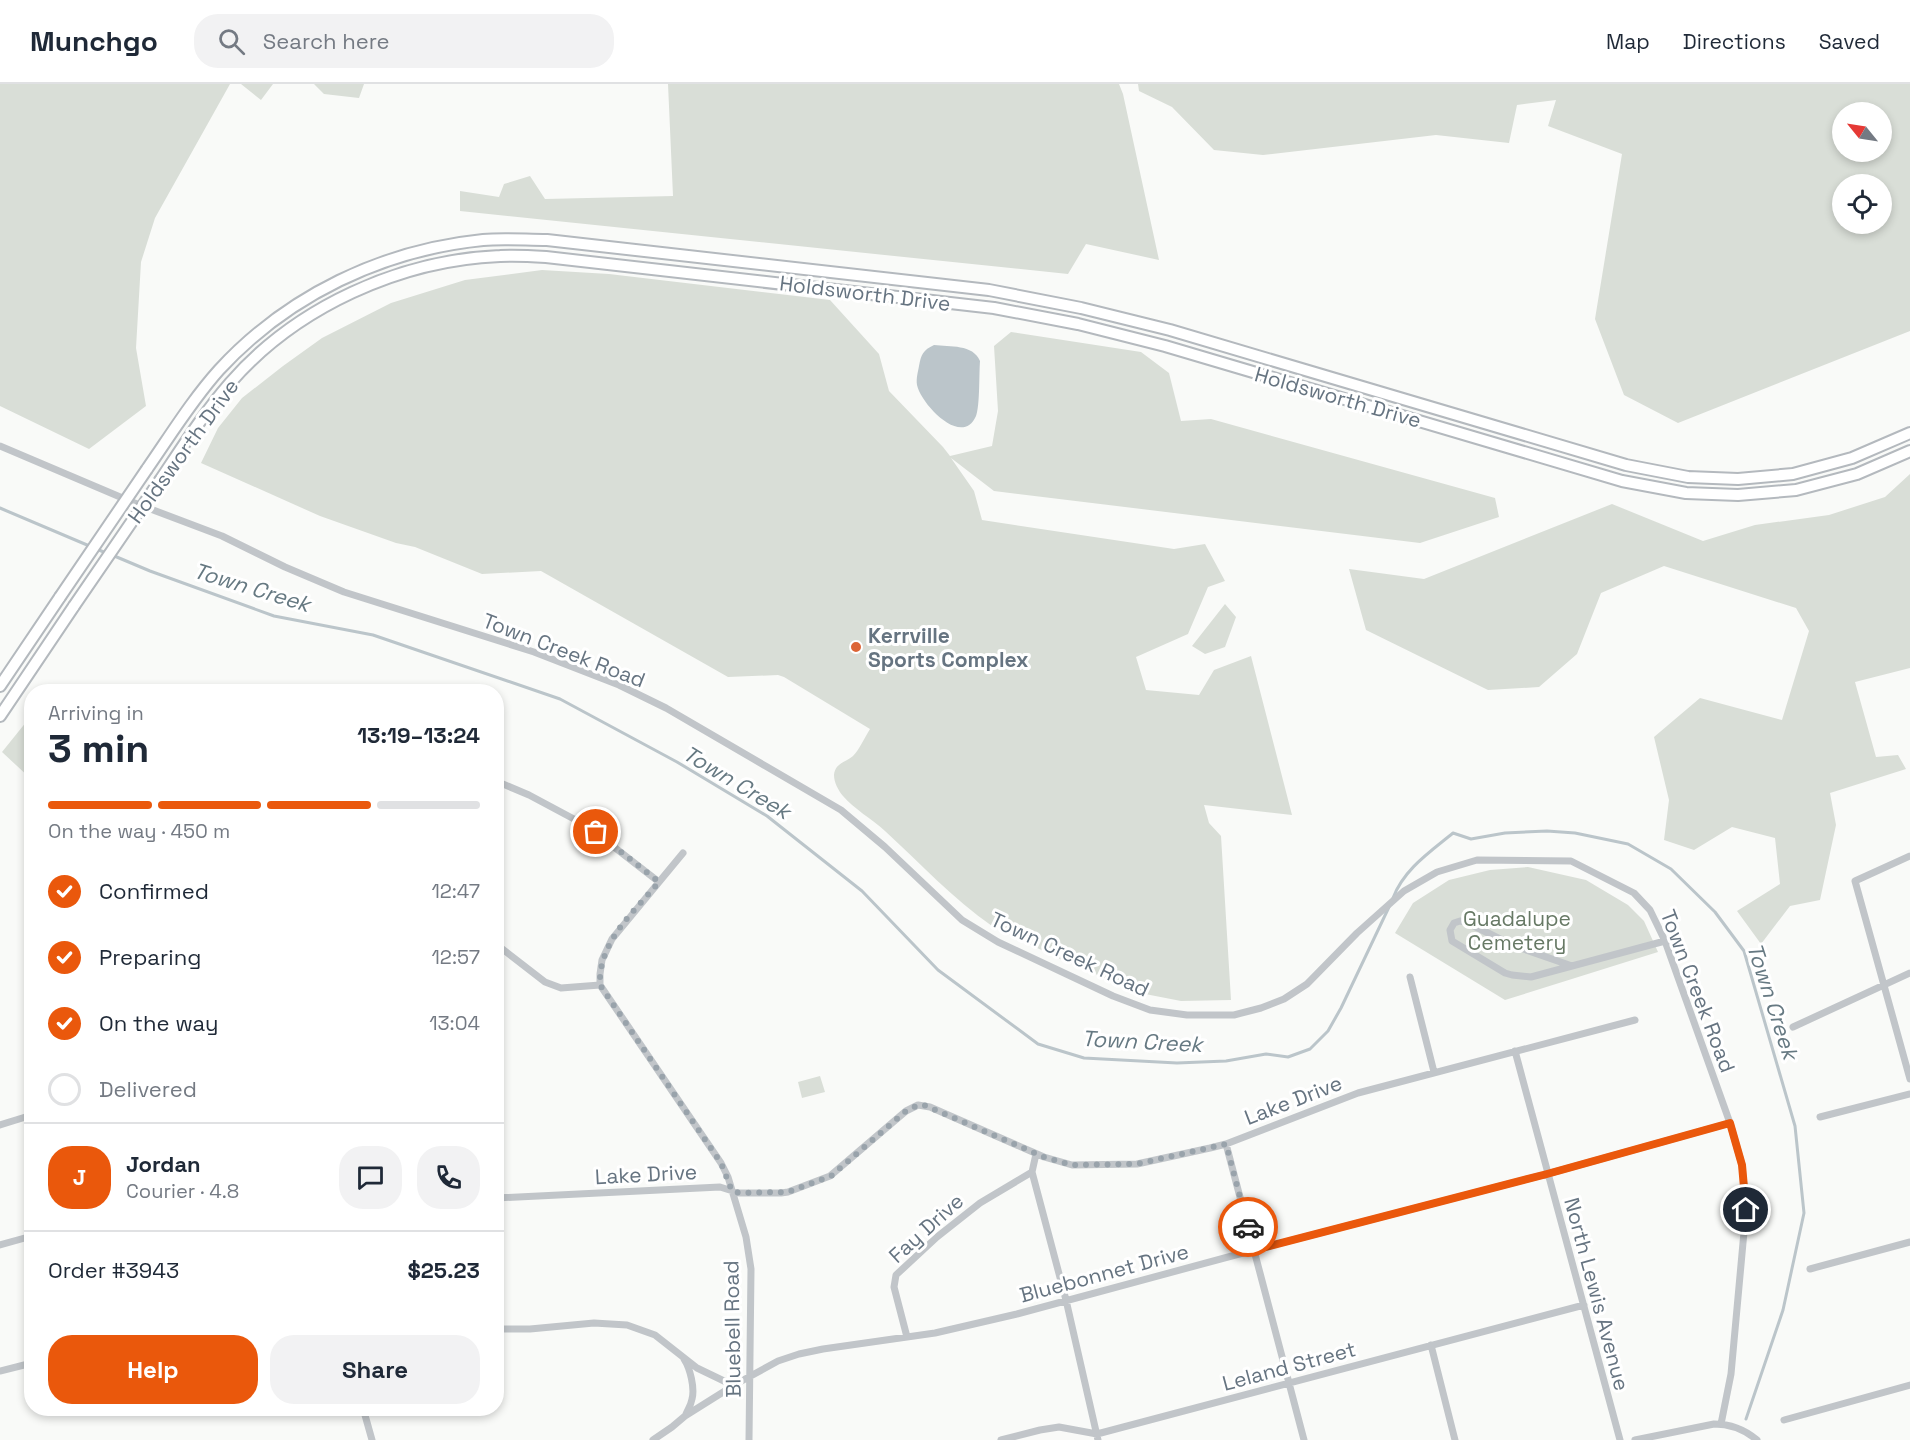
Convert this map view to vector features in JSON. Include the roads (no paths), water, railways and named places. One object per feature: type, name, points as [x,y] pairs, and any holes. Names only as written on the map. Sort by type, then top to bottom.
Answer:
[{"type":"main road","name":"Holdsworth Drive","points":[[0,686],[195,399],[219,370],[246,344],[276,319],[350,274],[400,256],[484,240],[547,240],[989,290],[1081,308],[1170,330],[1626,465],[1688,477],[1738,479],[1793,474],[1852,458],[1910,433]]},
{"type":"main road","name":"Holdsworth Drive","points":[[0,716],[209,409],[231,381],[286,332],[319,310],[357,290],[404,273],[449,262],[499,256],[546,256],[994,308],[1078,324],[1178,350],[1622,481],[1686,494],[1738,495],[1796,490],[1857,474],[1910,451]]},
{"type":"main road","points":[[900,297],[901,281]]},
{"type":"main road","points":[[1434,425],[1439,410]]},
{"type":"street","name":"Town Creek Road","points":[[0,446],[132,502],[222,536],[285,567],[344,592],[544,656],[666,708],[842,810],[962,920],[998,942],[1113,996],[1150,1010],[1187,1015],[1233,1015],[1284,999],[1307,984],[1398,896],[1437,872],[1477,860],[1571,861],[1634,893],[1650,910],[1665,941],[1730,1123],[1742,1165],[1746,1210],[1731,1374],[1721,1424]]},
{"type":"street","points":[[504,784],[530,795],[588,826],[659,882]]},
{"type":"street","points":[[504,950],[545,982],[561,988],[600,985],[602,960],[612,939],[682,853]]},
{"type":"street","points":[[1910,856],[1855,881],[1910,1079]]},
{"type":"street","points":[[1572,966],[1512,945],[1466,922],[1457,922],[1450,927],[1452,941],[1512,975],[1531,977],[1572,966],[1665,941]]},
{"type":"street","points":[[1793,1027],[1910,973]]},
{"type":"street","points":[[1410,977],[1434,1072]]},
{"type":"street","name":"Bluebell Road","points":[[600,985],[721,1163],[732,1191],[746,1237],[751,1269],[749,1440]]},
{"type":"street","name":"Lake Drive","points":[[504,1198],[720,1187],[739,1193],[788,1192],[831,1176],[906,1111],[918,1105],[930,1107],[1036,1154],[1072,1165],[1125,1165],[1226,1144],[1358,1093],[1635,1020]]},
{"type":"street","name":"North Lewis Avenue","points":[[1515,1052],[1620,1440]]},
{"type":"street","points":[[1820,1117],[1910,1094]]},
{"type":"street","points":[[0,1125],[24,1118]]},
{"type":"street","name":"Bluebonnet Drive","points":[[653,1440],[685,1416],[761,1369],[800,1354],[935,1333],[1547,1174],[1730,1123]]},
{"type":"street","points":[[1226,1144],[1304,1440]]},
{"type":"street","points":[[1036,1154],[1032,1172],[1066,1300],[1098,1437]]},
{"type":"street","name":"Fay Drive","points":[[907,1337],[894,1287],[896,1275],[937,1237],[980,1203],[1032,1172]]},
{"type":"street","points":[[0,1245],[24,1238]]},
{"type":"street","points":[[1810,1269],[1910,1242]]},
{"type":"street","name":"Leland Street","points":[[1001,1440],[1059,1427],[1098,1437],[1584,1305]]},
{"type":"street","points":[[504,1329],[594,1323],[627,1325],[655,1335],[697,1368],[736,1384]]},
{"type":"street","points":[[1431,1345],[1455,1440]]},
{"type":"street","points":[[684,1357],[693,1394],[685,1416]]},
{"type":"street","points":[[0,1371],[24,1365]]},
{"type":"street","points":[[1784,1420],[1910,1385]]},
{"type":"street","points":[[365,1416],[372,1440]]},
{"type":"street","points":[[1635,1440],[1697,1426],[1721,1424],[1740,1429],[1757,1440]]},
{"type":"waterway","name":"Town Creek","points":[[0,508],[106,553]]},
{"type":"waterway","name":"Town Creek","points":[[112,555],[274,616],[373,635],[560,699],[677,762],[767,816],[862,891],[938,970],[1038,1044],[1084,1058],[1177,1063],[1226,1061],[1266,1054],[1288,1057],[1310,1049],[1328,1031],[1341,1008],[1389,907]]},
{"type":"waterway","name":"Town Creek","points":[[1393,898],[1411,870],[1453,833],[1471,839],[1505,833],[1547,831],[1575,833],[1628,844],[1671,869],[1715,912],[1744,951],[1795,1126],[1804,1213],[1783,1310],[1746,1419]]},
{"type":"place","name":"Kerrville Sports Complex","points":[[856,647]]},
{"type":"park label","name":"Guadalupe Cemetery","points":[[1517,930]]}]
